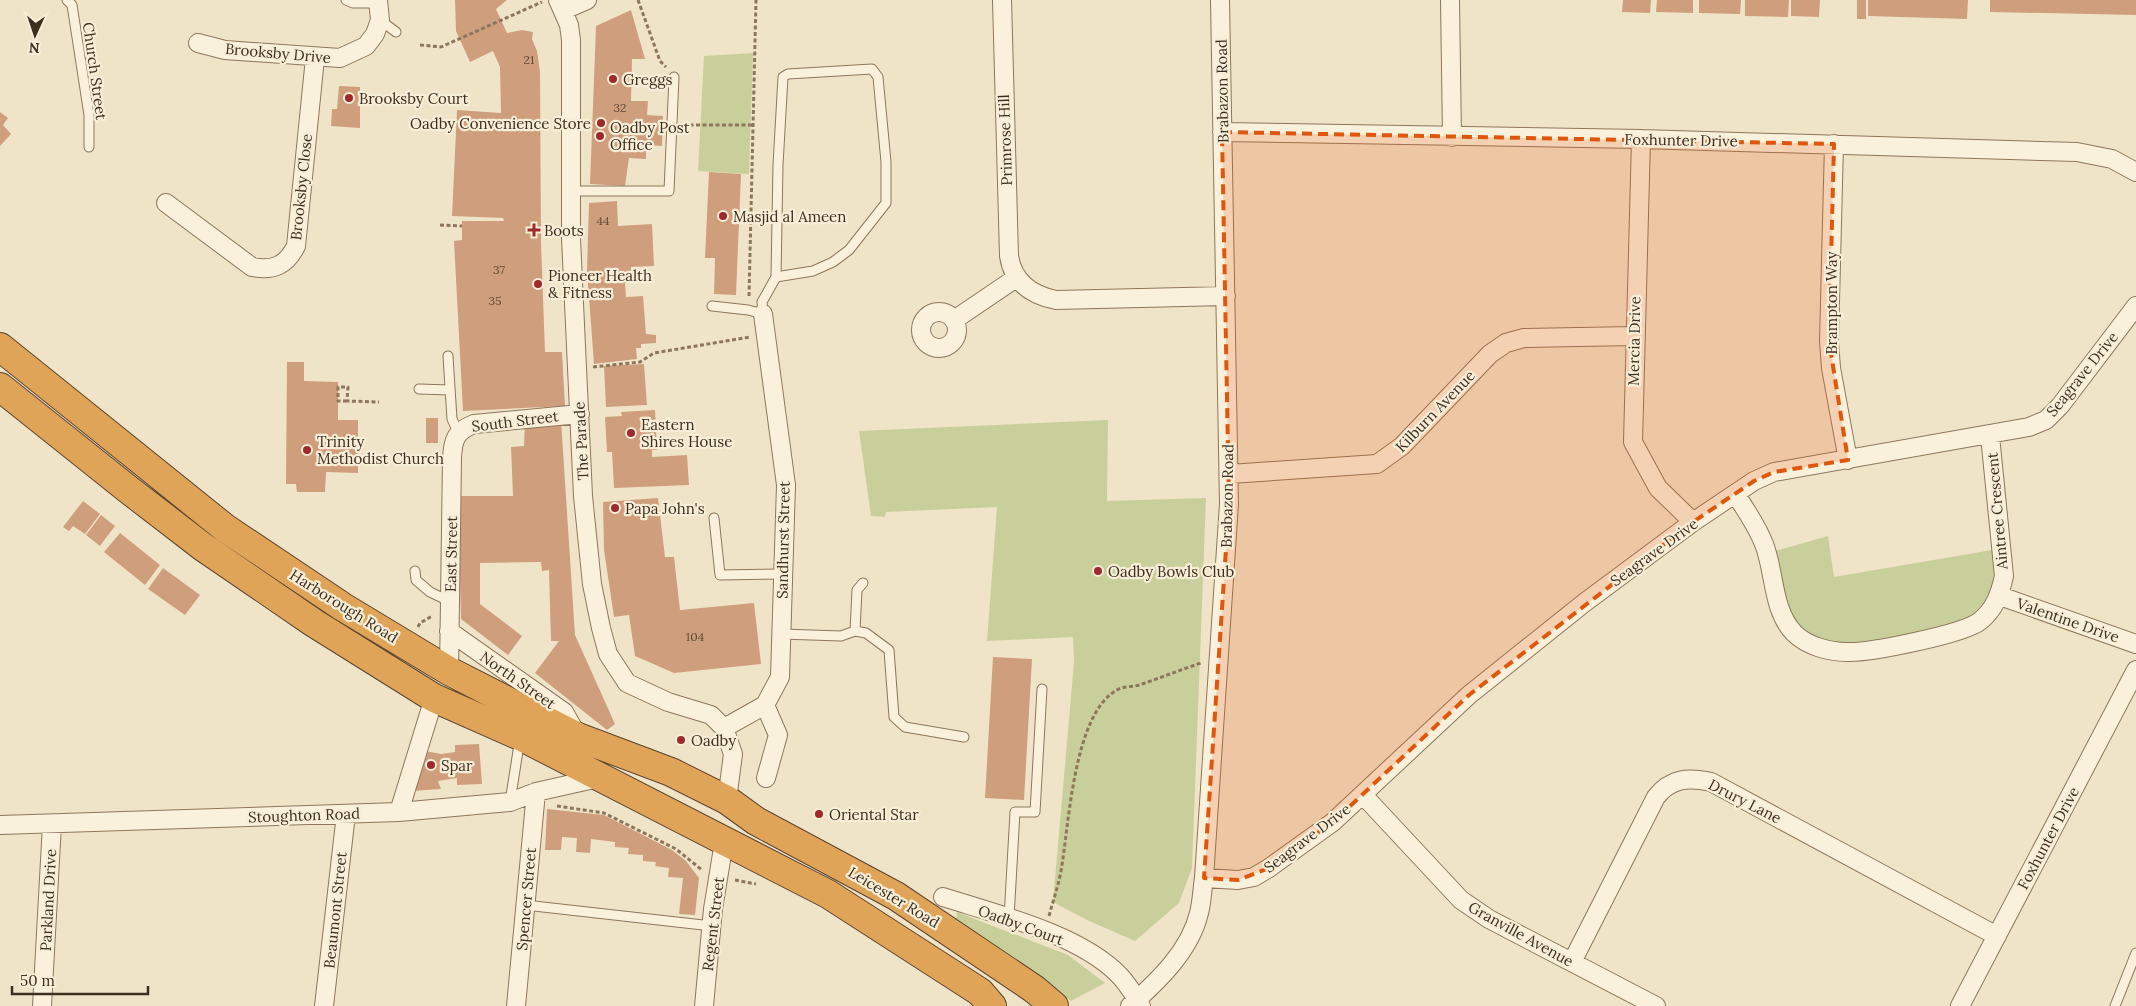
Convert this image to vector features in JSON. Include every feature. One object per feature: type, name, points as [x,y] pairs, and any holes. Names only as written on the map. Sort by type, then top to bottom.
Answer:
[{"type":"highway","name":"Harborough Road","points":[[0,347],[225,528],[300,580],[449,671],[578,737],[671,772],[727,800]]},
{"type":"highway","name":"Harborough Road","points":[[0,387],[121,484],[204,547],[314,623],[434,698],[520,736],[604,777],[724,842]]},
{"type":"highway","points":[[434,698],[449,671]]},
{"type":"highway","points":[[578,737],[590,756],[710,812],[724,842]]},
{"type":"highway","points":[[724,842],[727,800]]},
{"type":"highway","points":[[727,800],[739,830],[764,846],[834,878],[888,908],[930,942],[986,999]]},
{"type":"highway","name":"Leicester Road","points":[[727,800],[756,821],[896,896],[1034,989],[1054,1006]]},
{"type":"highway","name":"Leicester Road","points":[[724,842],[828,894],[986,999]]},
{"type":"highway","points":[[896,896],[1025,1006]]},
{"type":"street","points":[[561,5],[586,0]]},
{"type":"street","name":"Primrose Hill","points":[[1002,0],[1008,256],[1016,278]]},
{"type":"street","name":"Brabazon Road","points":[[1136,1004],[1169,967],[1187,942],[1199,914],[1204,878],[1230,474],[1220,0]]},
{"type":"street","points":[[1450,0],[1452,137]]},
{"type":"street","name":"The Parade","points":[[561,5],[571,40],[570,191],[576,368],[583,496],[592,584],[608,654],[627,683],[668,702],[711,715],[724,728]]},
{"type":"street","name":"Brooksby Drive","points":[[198,44],[225,50],[315,58],[340,58],[366,46],[375,34],[378,8]]},
{"type":"street","name":"Brooksby Close","points":[[166,203],[252,267],[266,270],[280,266],[290,258],[296,246],[315,58]]},
{"type":"street","name":"Foxhunter Drive","points":[[1222,132],[1641,139],[2077,152],[2112,159],[2136,172]]},
{"type":"street","name":"Mercia Drive","points":[[1641,139],[1634,336],[1633,442],[1658,488],[1693,522]]},
{"type":"street","name":"Brampton Way","points":[[1834,144],[1829,341],[1831,368],[1848,460]]},
{"type":"street","points":[[954,320],[1016,278],[1039,296],[1056,300],[1226,296]]},
{"type":"street","name":"Seagrave Drive","points":[[1204,878],[1238,880],[1254,877],[1333,822],[1469,695],[1584,603],[1693,522],[1754,481],[1774,472],[1990,436],[2029,427],[2046,420],[2060,406],[2136,306]]},
{"type":"street","name":"Sandhurst Street","points":[[756,312],[766,335],[786,485],[780,677],[766,705]]},
{"type":"street","name":"Kilburn Avenue","points":[[1230,474],[1377,464],[1402,446],[1490,354],[1506,343],[1524,338],[1634,336]]},
{"type":"street","name":"South Street","points":[[456,435],[474,424],[580,414]]},
{"type":"street","name":"East Street","points":[[449,671],[452,458],[456,435]]},
{"type":"street","name":"Aintree Crescent","points":[[1736,494],[1764,544],[1782,616],[1796,635],[1820,648],[1834,651],[1862,651],[1961,630],[1978,623],[1991,611],[2000,596],[2004,576],[1990,436]]},
{"type":"street","name":"Valentine Drive","points":[[2000,596],[2136,644]]},
{"type":"street","name":"North Street","points":[[449,631],[564,712],[578,737]]},
{"type":"street","name":"Foxhunter Drive","points":[[1960,1006],[2136,670]]},
{"type":"street","points":[[399,812],[434,698]]},
{"type":"street","points":[[727,800],[733,754],[724,728],[766,705],[778,736],[766,778]]},
{"type":"street","name":"Stoughton Road","points":[[0,825],[399,812],[510,802],[536,792],[604,777]]},
{"type":"street","name":"Drury Lane","points":[[1572,962],[1656,797],[1665,786],[1692,778],[1710,782],[1997,936]]},
{"type":"street","name":"Spencer Street","points":[[516,1006],[536,792]]},
{"type":"street","name":"Granville Avenue","points":[[1363,795],[1461,900],[1489,919],[1656,1006]]},
{"type":"street","name":"Beaumont Street","points":[[324,1006],[346,814]]},
{"type":"street","name":"Parkland Drive","points":[[42,1006],[52,824]]},
{"type":"street","name":"Regent Street","points":[[704,1006],[712,926],[724,842]]},
{"type":"street","name":"Oadby Court","points":[[943,897],[1044,931],[1092,955],[1118,974],[1136,1004]]},
{"type":"lane","name":"Church Street","points":[[67,0],[72,5],[89,115],[89,147]]},
{"type":"lane","points":[[346,0],[378,8],[396,32]]},
{"type":"lane","points":[[712,306],[756,312],[776,277],[778,165],[783,77],[788,74],[872,69],[878,77],[886,162],[886,203],[849,250],[833,262],[813,271],[776,277]]},
{"type":"lane","points":[[570,191],[669,192],[674,77]]},
{"type":"lane","points":[[448,356],[452,419],[456,435]]},
{"type":"lane","points":[[419,389],[450,390]]},
{"type":"lane","points":[[714,518],[720,575],[783,574]]},
{"type":"lane","points":[[414,571],[416,580],[428,591],[450,601]]},
{"type":"lane","points":[[855,631],[857,590],[863,583]]},
{"type":"lane","points":[[781,634],[841,636],[855,631],[866,632],[889,650],[894,717],[898,723],[905,727],[964,737]]},
{"type":"lane","points":[[1009,918],[1015,812],[1036,812],[1042,689]]},
{"type":"lane","points":[[510,802],[520,736]]},
{"type":"lane","points":[[525,905],[712,926]]},
{"type":"lane","points":[[2115,1006],[2136,953]]},
{"type":"path","points":[[420,45],[441,47],[546,0]]},
{"type":"path","points":[[638,0],[660,61],[674,77]]},
{"type":"path","points":[[756,0],[753,125],[756,312]]},
{"type":"path","points":[[673,125],[753,125]]},
{"type":"path","points":[[440,225],[462,226]]},
{"type":"path","points":[[576,368],[640,362],[654,353],[766,335]]},
{"type":"path","points":[[347,401],[348,387],[338,387],[338,401],[378,402]]},
{"type":"path","points":[[1044,931],[1057,891],[1070,792],[1088,729],[1102,703],[1118,689],[1138,686],[1201,663],[1219,664]]},
{"type":"highlighted area","points":[[1222,132],[1834,144],[1829,341],[1848,460],[1774,472],[1754,481],[1693,522],[1469,695],[1333,822],[1269,868],[1238,880],[1204,878],[1229,504]]},
{"type":"green space","points":[[753,53],[749,174],[698,171],[704,56]]},
{"type":"green space","points":[[1108,420],[1107,501],[1206,498],[1192,868],[1179,903],[1135,941],[1087,920],[1053,902],[1074,662],[1073,637],[987,641],[997,507],[886,512],[885,517],[871,516],[859,431]]},
{"type":"green space","points":[[1828,536],[1834,577],[1992,550],[1993,584],[1990,593],[1979,610],[1958,623],[1917,634],[1868,643],[1843,644],[1821,640],[1803,631],[1790,614],[1783,592],[1775,551]]},
{"type":"green space","points":[[957,912],[1068,955],[1105,983],[1071,1001],[956,920]]},
{"type":"building","points":[[455,0],[507,0],[496,9],[507,33],[522,30],[533,32],[532,39],[537,51],[540,72],[541,243],[545,352],[562,352],[565,406],[463,411],[454,241],[462,240],[462,221],[504,221],[503,218],[452,216],[457,110],[501,113],[500,67],[493,51],[470,62],[456,31]]},
{"type":"building","points":[[1623,0],[1651,0],[1650,13],[1622,12]]},
{"type":"building","points":[[1657,0],[1693,0],[1693,13],[1656,12]]},
{"type":"building","points":[[1699,0],[1741,0],[1740,14],[1699,13]]},
{"type":"building","points":[[1745,0],[1789,0],[1788,17],[1745,16]]},
{"type":"building","points":[[1791,0],[1820,0],[1819,17],[1791,16]]},
{"type":"building","points":[[1857,0],[1866,0],[1866,19],[1857,19]]},
{"type":"building","points":[[1868,0],[1968,0],[1967,19],[1868,16]]},
{"type":"building","points":[[1990,0],[2136,0],[2136,15],[1990,12]]},
{"type":"building","points":[[631,10],[645,59],[632,59],[631,101],[648,101],[647,115],[663,116],[662,146],[646,145],[646,159],[629,158],[625,186],[590,184],[596,26]]},
{"type":"building","name":"Brooksby Court","points":[[339,86],[360,87],[360,128],[331,126],[332,109],[337,109]]},
{"type":"building","points":[[0,112],[8,118],[3,125],[11,134],[0,146]]},
{"type":"building","name":"Masjid al Ameen","points":[[709,172],[741,174],[736,295],[714,294],[715,258],[705,258]]},
{"type":"building","points":[[617,201],[618,226],[652,224],[654,266],[631,267],[632,283],[625,283],[626,297],[643,296],[646,334],[656,335],[656,343],[641,344],[641,348],[636,348],[637,359],[594,364],[587,270],[589,203]]},
{"type":"building","points":[[287,362],[304,362],[304,381],[338,382],[338,420],[358,420],[358,473],[326,472],[325,492],[297,492],[296,484],[286,484]]},
{"type":"building","points":[[644,364],[647,405],[606,407],[604,366]]},
{"type":"building","name":"Eastern Shires House","points":[[655,410],[657,450],[652,450],[652,457],[687,455],[689,485],[614,488],[612,452],[607,452],[605,417],[622,416],[621,412]]},
{"type":"building","points":[[426,418],[438,418],[438,443],[426,443]]},
{"type":"building","points":[[561,420],[575,635],[615,724],[607,730],[535,673],[559,641],[551,641],[549,570],[542,571],[541,562],[480,563],[480,604],[522,636],[508,655],[461,619],[458,496],[513,496],[511,447],[524,446],[525,421]]},
{"type":"building","points":[[658,498],[665,557],[674,557],[680,610],[754,603],[761,664],[674,673],[635,656],[629,615],[614,617],[604,550],[603,502]]},
{"type":"building","points":[[83,501],[100,514],[85,534],[73,526],[69,531],[63,527]]},
{"type":"building","points":[[101,515],[115,526],[100,546],[86,535]]},
{"type":"building","points":[[120,533],[160,565],[145,585],[104,552]]},
{"type":"building","points":[[163,568],[200,595],[185,615],[148,589]]},
{"type":"building","points":[[993,657],[1032,659],[1024,800],[985,798]]},
{"type":"building","points":[[479,744],[482,784],[457,785],[457,778],[438,781],[441,789],[412,791],[425,751],[441,754],[455,752],[455,745]]},
{"type":"building","points":[[547,809],[604,815],[672,850],[686,861],[699,878],[695,915],[679,914],[683,878],[668,877],[669,868],[655,866],[656,862],[643,861],[643,855],[628,854],[629,848],[615,847],[615,842],[591,839],[590,853],[576,852],[577,838],[562,837],[561,850],[545,850]]},
{"type":"place","name":"Greggs","points":[[613,79]]},
{"type":"place","name":"Brooksby Court","points":[[349,98]]},
{"type":"place","name":"Oadby Convenience Store","points":[[601,123]]},
{"type":"place","name":"Oadby Post Office","points":[[600,136]]},
{"type":"place","name":"Masjid al Ameen","points":[[723,216]]},
{"type":"place","name":"Boots","points":[[534,230]]},
{"type":"place","name":"Pioneer Health & Fitness","points":[[538,284]]},
{"type":"place","name":"Eastern Shires House","points":[[631,433]]},
{"type":"place","name":"Trinity Methodist Church","points":[[307,450]]},
{"type":"place","name":"Papa John's","points":[[615,508]]},
{"type":"place","name":"Oadby Bowls Club","points":[[1098,571]]},
{"type":"place","name":"Oadby","points":[[681,740]]},
{"type":"place","name":"Spar","points":[[431,765]]},
{"type":"place","name":"Oriental Star","points":[[819,814]]}]
